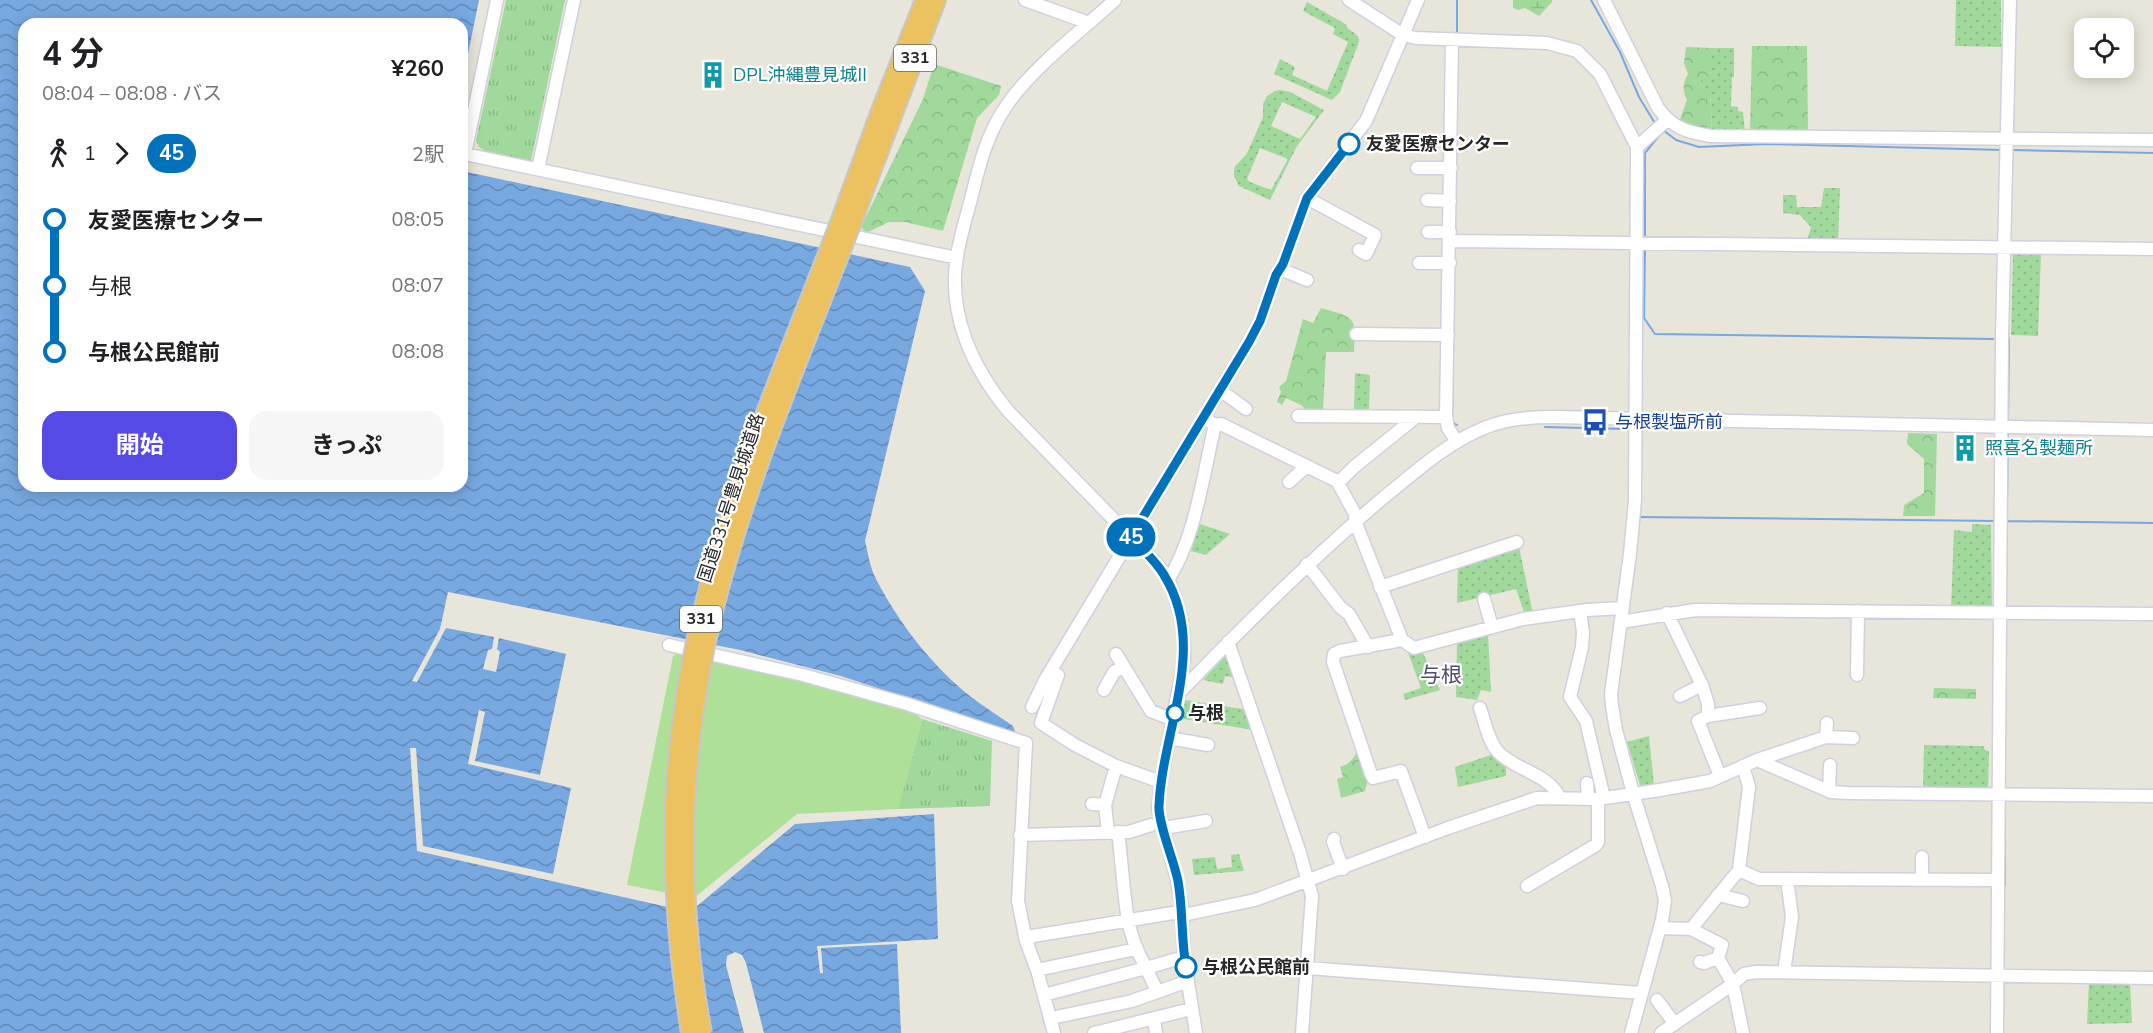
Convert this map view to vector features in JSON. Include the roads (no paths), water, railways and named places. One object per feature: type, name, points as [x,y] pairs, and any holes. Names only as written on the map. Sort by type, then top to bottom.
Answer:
[{"type":"highway","points":[[888,112],[882,88],[886,70],[912,0]]},
{"type":"highway","name":"国道331号豊見城道路","points":[[888,112],[924,0]]},
{"type":"highway","name":"国道331号豊見城道路","points":[[703,1033],[690,943],[685,843],[690,751],[705,654],[718,597],[744,509],[844,226],[888,112],[937,0]]},
{"type":"highway","points":[[888,112],[923,66],[948,0]]},
{"type":"highway","name":"国道331号豊見城道路","points":[[690,1033],[678,945],[673,846],[678,747],[685,693],[705,600],[729,516],[769,403],[844,226]]},
{"type":"street","points":[[468,140],[497,0]]},
{"type":"street","points":[[538,169],[574,0]]},
{"type":"street","points":[[1025,0],[1089,24]]},
{"type":"street","points":[[1115,0],[1027,81],[997,120],[983,152],[957,258],[958,312],[966,344],[980,372],[1009,412],[1156,564],[1174,596],[1181,624],[1184,660],[1158,809],[1178,880],[1184,957],[1196,1033]]},
{"type":"street","points":[[1348,0],[1403,34],[1416,38],[1547,43],[1577,51],[1600,74],[1637,147],[1635,500],[1611,694],[1616,730],[1665,901],[1660,928],[1631,1033]]},
{"type":"street","points":[[1032,706],[1045,680],[1260,321],[1307,198],[1366,121],[1419,0]]},
{"type":"street","points":[[1604,0],[1658,108],[1667,120],[1693,133],[1711,136],[2153,140]]},
{"type":"street","points":[[1997,1033],[2001,427],[2010,0]]},
{"type":"street","points":[[1452,39],[1446,417],[1448,428],[1457,442]]},
{"type":"street","points":[[1637,147],[1667,120]]},
{"type":"street","points":[[468,155],[957,258]]},
{"type":"street","points":[[1417,168],[1451,168]]},
{"type":"street","points":[[1307,198],[1375,235],[1366,254],[1359,250]]},
{"type":"street","points":[[1427,200],[1450,201]]},
{"type":"street","points":[[1428,232],[1450,236],[1637,243],[2153,249]]},
{"type":"street","points":[[1419,263],[1450,263]]},
{"type":"street","points":[[1280,269],[1307,280]]},
{"type":"street","points":[[1356,334],[1448,335]]},
{"type":"street","points":[[1220,390],[1246,409]]},
{"type":"street","points":[[1298,416],[1446,417]]},
{"type":"street","points":[[1203,417],[1215,425],[1221,424],[1308,466],[1338,483],[1355,513],[1355,521],[1402,640],[1414,648],[1523,619],[1623,608]]},
{"type":"street","points":[[1338,483],[1354,467],[1416,417]]},
{"type":"street","points":[[1179,693],[1228,642],[1355,521],[1431,459],[1457,442],[1476,431],[1513,419],[1555,417],[2153,430]]},
{"type":"street","points":[[1167,580],[1179,562],[1189,534],[1215,425]]},
{"type":"street","points":[[1289,482],[1308,466]]},
{"type":"street","points":[[1380,587],[1517,542]]},
{"type":"street","points":[[1308,564],[1340,607],[1349,614],[1368,646]]},
{"type":"street","points":[[1484,599],[1492,627]]},
{"type":"street","points":[[1621,622],[1695,610],[2153,614]]},
{"type":"street","points":[[1527,886],[1568,863],[1598,842],[1597,798],[1586,721],[1570,697],[1582,647],[1583,632],[1580,611]]},
{"type":"street","points":[[1857,611],[1857,675]]},
{"type":"street","points":[[1667,613],[1702,685],[1708,705],[1708,716]]},
{"type":"street","points":[[1402,640],[1340,651],[1334,654],[1333,662],[1373,778],[1401,771],[1425,837]]},
{"type":"street","points":[[1228,642],[1312,896],[1302,1033]]},
{"type":"street","points":[[669,645],[803,675],[907,704],[1026,743],[1017,901],[1026,940],[1037,970],[1054,1033]]},
{"type":"street","points":[[1116,654],[1152,711],[1173,720]]},
{"type":"street","points":[[1184,660],[1202,662],[1212,659]]},
{"type":"street","points":[[1104,690],[1114,672],[1123,667]]},
{"type":"street","points":[[1058,675],[1041,723],[1075,745],[1116,766],[1161,782]]},
{"type":"street","points":[[1680,696],[1702,685]]},
{"type":"street","points":[[1480,708],[1492,743],[1498,752],[1543,780],[1559,797]]},
{"type":"street","points":[[1720,776],[1698,721],[1708,716],[1760,708]]},
{"type":"street","points":[[1826,738],[1827,723]]},
{"type":"street","points":[[1169,738],[1208,745]]},
{"type":"street","points":[[1026,940],[1033,936],[1173,913],[1181,914],[1232,906],[1308,882],[1425,837],[1537,798],[1597,798],[1701,783],[1757,760],[1826,738],[1853,738]]},
{"type":"street","points":[[1757,760],[1829,791],[1847,794],[2153,796]]},
{"type":"street","points":[[1829,791],[1830,765]]},
{"type":"street","points":[[1116,766],[1105,805],[1124,868],[1128,921],[1136,949],[1157,991]]},
{"type":"street","points":[[1692,929],[1739,870],[1749,787],[1743,766]]},
{"type":"street","points":[[1587,783],[1597,798]]},
{"type":"street","points":[[1092,804],[1105,805]]},
{"type":"street","points":[[1164,828],[1206,821]]},
{"type":"street","points":[[1020,835],[1129,832],[1150,825]]},
{"type":"street","points":[[1334,839],[1342,869]]},
{"type":"street","points":[[1922,857],[1922,880]]},
{"type":"street","points":[[1739,870],[1759,879],[1998,880]]},
{"type":"street","points":[[1784,972],[1792,917],[1787,879]]},
{"type":"street","points":[[1718,895],[1743,901]]},
{"type":"street","points":[[1660,928],[1692,929],[1726,947],[1719,958],[1704,963],[1700,962]]},
{"type":"street","points":[[1037,970],[1136,949]]},
{"type":"street","points":[[1044,995],[1184,957]]},
{"type":"street","points":[[1719,958],[1733,984],[1743,1033]]},
{"type":"street","points":[[1307,968],[1641,993]]},
{"type":"street","points":[[1661,1033],[1744,974],[1784,972],[2153,978]]},
{"type":"street","points":[[1051,1018],[1132,1001],[1188,981]]},
{"type":"street","points":[[1658,1000],[1675,1024]]},
{"type":"street","points":[[1094,1033],[1191,1009]]},
{"type":"street","points":[[1154,1019],[1156,1033]]},
{"type":"water","points":[[0,0],[479,0],[468,54],[468,18],[18,18],[18,492],[468,492],[468,172],[910,267],[925,291],[865,541],[868,555],[873,573],[884,594],[929,657],[956,685],[1013,726],[1016,734],[841,676],[740,650],[448,592],[440,629],[412,681],[417,682],[446,628],[494,637],[492,649],[488,650],[483,669],[496,672],[500,652],[497,649],[499,638],[566,654],[540,775],[475,761],[485,712],[479,710],[468,764],[571,788],[553,874],[423,846],[416,748],[410,748],[417,851],[690,912],[795,824],[934,814],[938,939],[817,946],[820,973],[823,973],[821,948],[897,944],[901,1033],[764,1033],[746,963],[742,955],[735,952],[727,956],[726,965],[744,1033],[0,1033]]},
{"type":"waterway","points":[[1457,0],[1457,34]]},
{"type":"waterway","points":[[1591,0],[1620,52],[1639,97],[1656,125]]},
{"type":"waterway","points":[[1663,130],[1676,140],[1699,147],[1766,144],[2003,150]]},
{"type":"waterway","points":[[1645,238],[1645,153],[1662,132]]},
{"type":"waterway","points":[[2012,150],[2153,153]]},
{"type":"waterway","points":[[1645,247],[1644,318],[1655,334],[1993,339]]},
{"type":"waterway","points":[[2008,422],[2009,339]]},
{"type":"waterway","points":[[1453,382],[1452,422],[1457,425]]},
{"type":"waterway","points":[[1545,427],[1626,429]]},
{"type":"waterway","points":[[2006,581],[2008,431]]},
{"type":"waterway","points":[[1639,517],[1997,521]]},
{"type":"waterway","points":[[2006,521],[2153,523]]},
{"type":"waterway","points":[[2005,818],[2005,885]]},
{"type":"place","name":"DPL沖縄豊見城II","points":[[713,75]]},
{"type":"place","name":"友愛医療センター","points":[[1349,144]]},
{"type":"place","name":"与根製塩所前","points":[[1595,422]]},
{"type":"place","name":"照喜名製麺所","points":[[1965,448]]},
{"type":"place","name":"与根","points":[[1175,713]]},
{"type":"place","name":"与根公民館前","points":[[1186,967]]},
{"type":"district","name":"与根","points":[[1441,675]]}]
